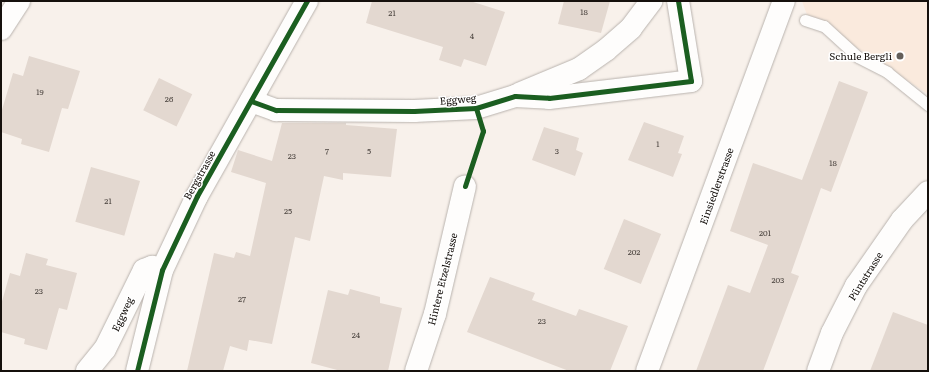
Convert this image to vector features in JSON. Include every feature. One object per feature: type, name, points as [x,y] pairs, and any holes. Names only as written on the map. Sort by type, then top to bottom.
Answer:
[{"type":"street","points":[[1,29],[20,1]]},
{"type":"street","name":"Bergstrasse","points":[[137,371],[162,270],[197,196],[307,1]]},
{"type":"street","points":[[515,96],[579,69],[606,50],[631,28],[651,1]]},
{"type":"street","name":"Eggweg","points":[[251,101],[276,110],[414,111],[476,108],[515,96],[549,98],[691,81],[678,1]]},
{"type":"street","name":"Einsiedlerstrasse","points":[[647,371],[784,1]]},
{"type":"street","name":"Hintere Etzelstrasse","points":[[416,371],[435,314],[465,186]]},
{"type":"street","name":"Püntstrasse","points":[[818,371],[832,333],[856,286],[902,220],[928,192]]},
{"type":"street","name":"Eggweg","points":[[87,371],[105,349],[144,270],[152,267],[162,270]]},
{"type":"lane","points":[[805,20],[824,26],[858,57],[887,72],[928,105]]},
{"type":"shaded area","name":"Schule Bergli","points":[[802,1],[928,1],[928,94],[807,15]]},
{"type":"building","points":[[372,1],[470,1],[505,12],[486,66],[464,59],[461,67],[439,60],[443,47],[366,23]]},
{"type":"building","points":[[564,1],[610,1],[601,33],[558,24]]},
{"type":"building","points":[[29,56],[80,71],[68,109],[62,108],[49,152],[21,144],[22,139],[1,132],[1,113],[13,73],[23,76]]},
{"type":"building","points":[[159,78],[192,94],[176,127],[143,110]]},
{"type":"building","points":[[839,81],[868,92],[831,192],[821,188],[791,273],[799,276],[763,371],[696,371],[728,285],[750,293],[768,245],[730,231],[753,163],[802,180]]},
{"type":"building","points":[[644,122],[684,136],[678,153],[682,154],[673,177],[628,160]]},
{"type":"building","points":[[282,123],[346,123],[346,125],[397,129],[391,177],[343,173],[343,180],[324,176],[310,241],[295,237],[272,344],[249,340],[247,351],[230,346],[223,371],[187,371],[214,253],[234,258],[236,252],[250,256],[266,183],[231,172],[238,150],[272,161]]},
{"type":"building","points":[[544,127],[579,138],[576,150],[583,153],[575,176],[532,160]]},
{"type":"building","points":[[91,167],[140,181],[124,236],[75,222]]},
{"type":"building","points":[[624,219],[661,234],[641,284],[604,269]]},
{"type":"building","points":[[26,253],[48,259],[46,265],[77,273],[67,310],[59,308],[47,350],[24,344],[25,339],[1,332],[1,305],[10,273],[20,276]]},
{"type":"building","points":[[490,277],[535,293],[532,300],[576,316],[579,309],[628,326],[610,371],[569,371],[467,332]]},
{"type":"building","points":[[350,289],[380,297],[380,303],[402,308],[388,371],[341,371],[311,363],[328,290],[348,295]]},
{"type":"building","points":[[893,312],[928,325],[928,371],[870,371]]},
{"type":"cycle path","points":[[137,371],[162,270],[197,196],[307,1]]},
{"type":"cycle path","points":[[251,101],[276,110],[414,111],[476,108],[515,96],[549,98],[691,81],[678,1]]},
{"type":"cycle path","points":[[465,186],[483,131],[476,108]]},
{"type":"place","name":"Schule Bergli","points":[[900,56]]}]
